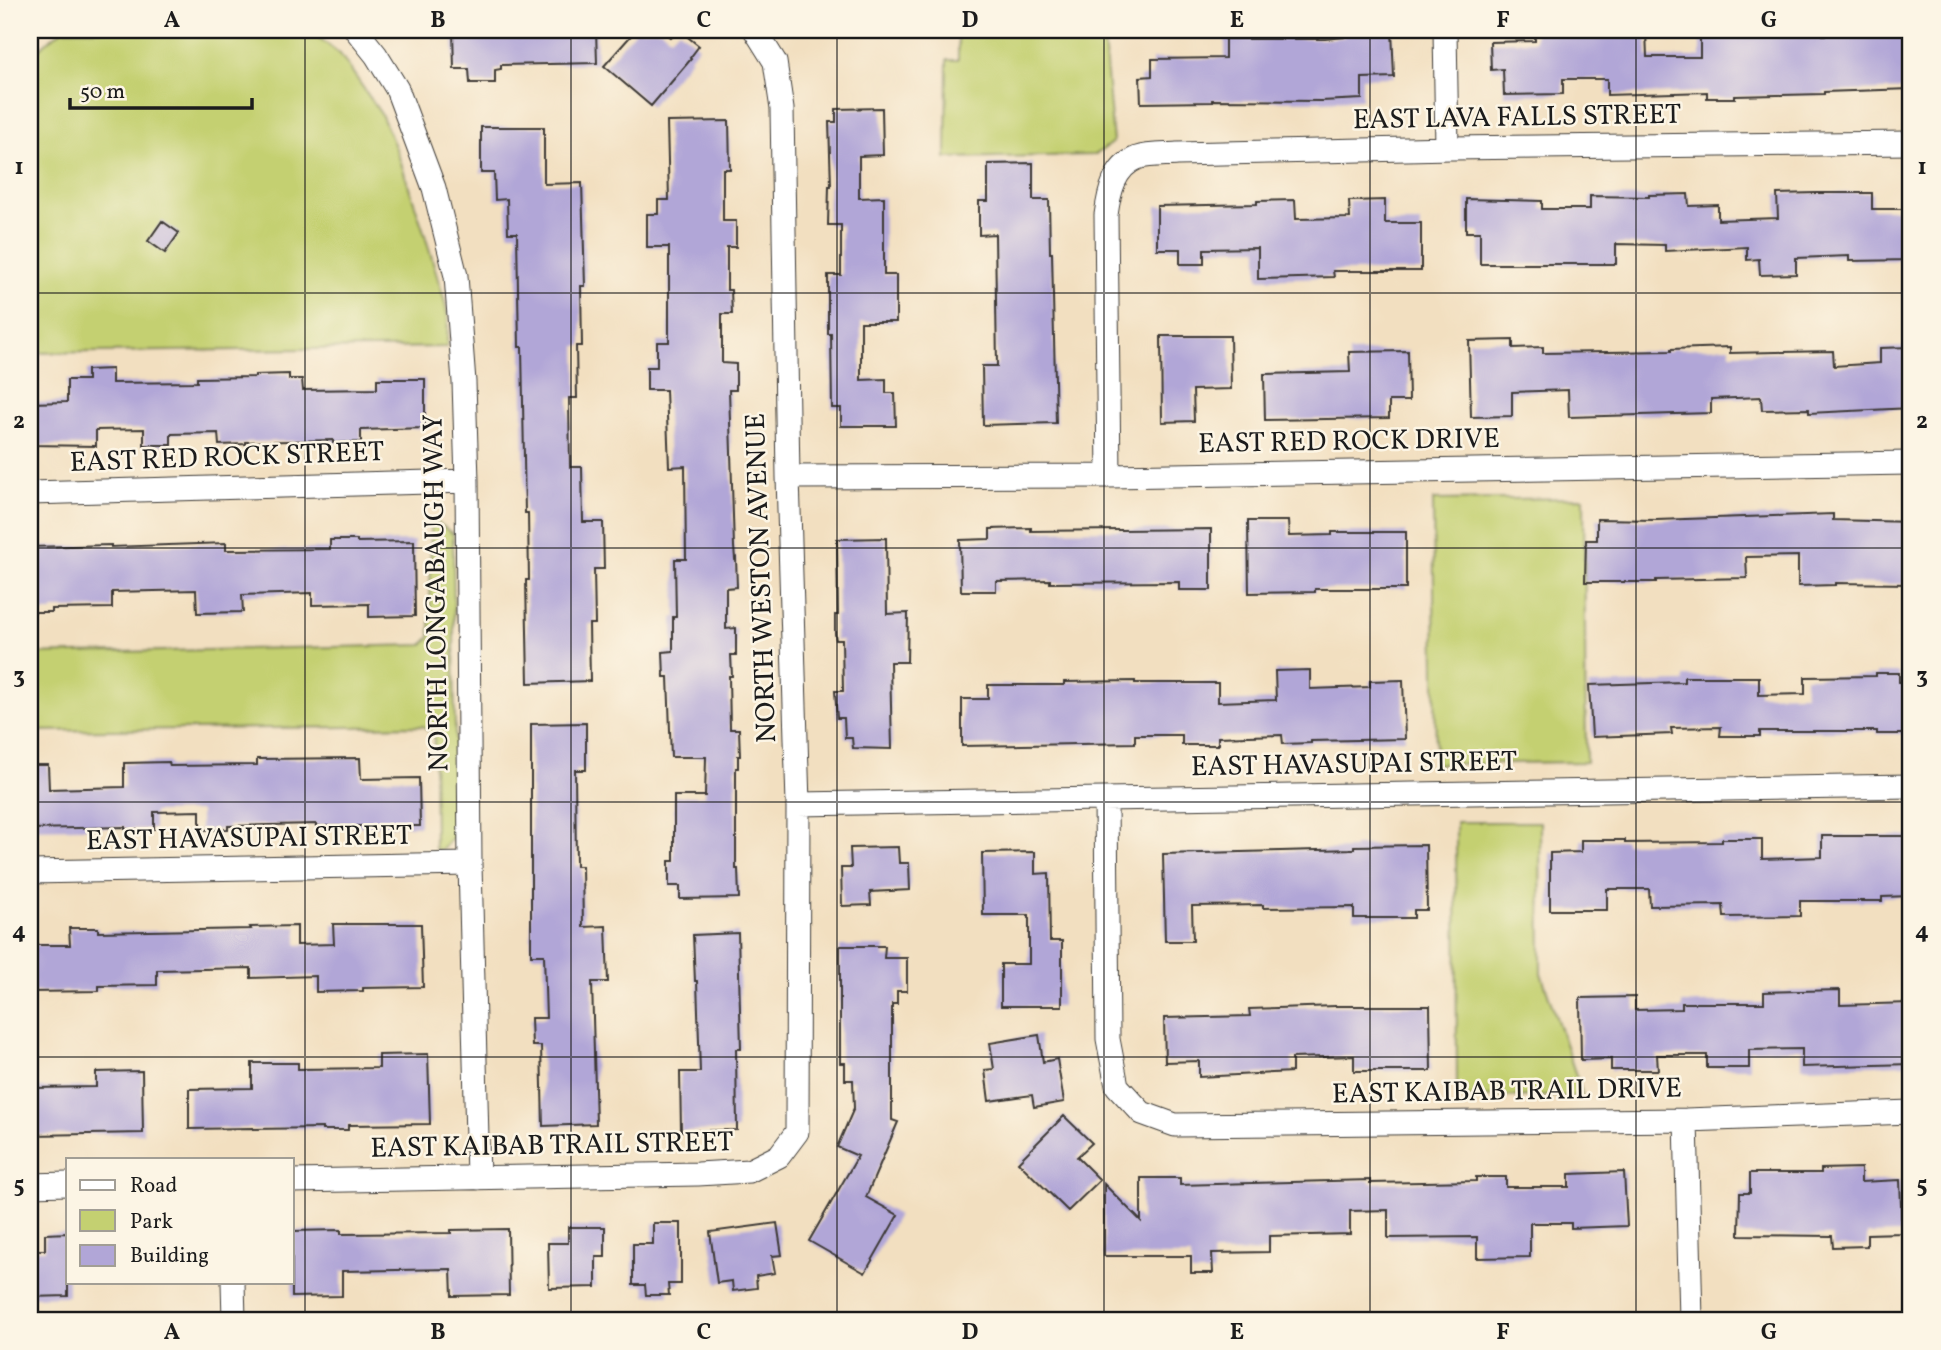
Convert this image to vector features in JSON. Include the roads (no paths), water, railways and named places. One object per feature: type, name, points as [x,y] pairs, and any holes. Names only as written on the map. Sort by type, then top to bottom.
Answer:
[{"type":"street","name":"NORTH WESTON AVENUE","points":[[755,30],[775,62],[782,109],[788,477],[798,804],[797,1132]]},
{"type":"street","points":[[1446,30],[1447,148]]},
{"type":"street","name":"NORTH LONGABAUGH WAY","points":[[361,31],[397,89],[435,188],[456,276],[464,382],[467,481],[470,864],[478,1178]]},
{"type":"street","name":"EAST LAVA FALLS STREET","points":[[1109,476],[1106,215],[1113,181],[1137,158],[1447,148],[1911,143]]},
{"type":"street","name":"EAST RED ROCK DRIVE","points":[[788,477],[1109,476],[1911,463]]},
{"type":"street","name":"EAST RED ROCK STREET","points":[[30,494],[467,481]]},
{"type":"street","name":"EAST HAVASUPAI STREET","points":[[798,804],[1911,786]]},
{"type":"street","name":"EAST KAIBAB TRAIL DRIVE","points":[[1106,799],[1108,1040],[1117,1086],[1142,1113],[1175,1125],[1686,1120],[1911,1112]]},
{"type":"street","name":"EAST HAVASUPAI STREET","points":[[30,872],[470,864]]},
{"type":"street","points":[[1686,1120],[1691,1320]]},
{"type":"street","name":"EAST KAIBAB TRAIL STREET","points":[[294,1181],[750,1171],[779,1156],[797,1132]]},
{"type":"street","points":[[30,1185],[66,1184]]},
{"type":"street","points":[[233,1284],[234,1320]]}]
